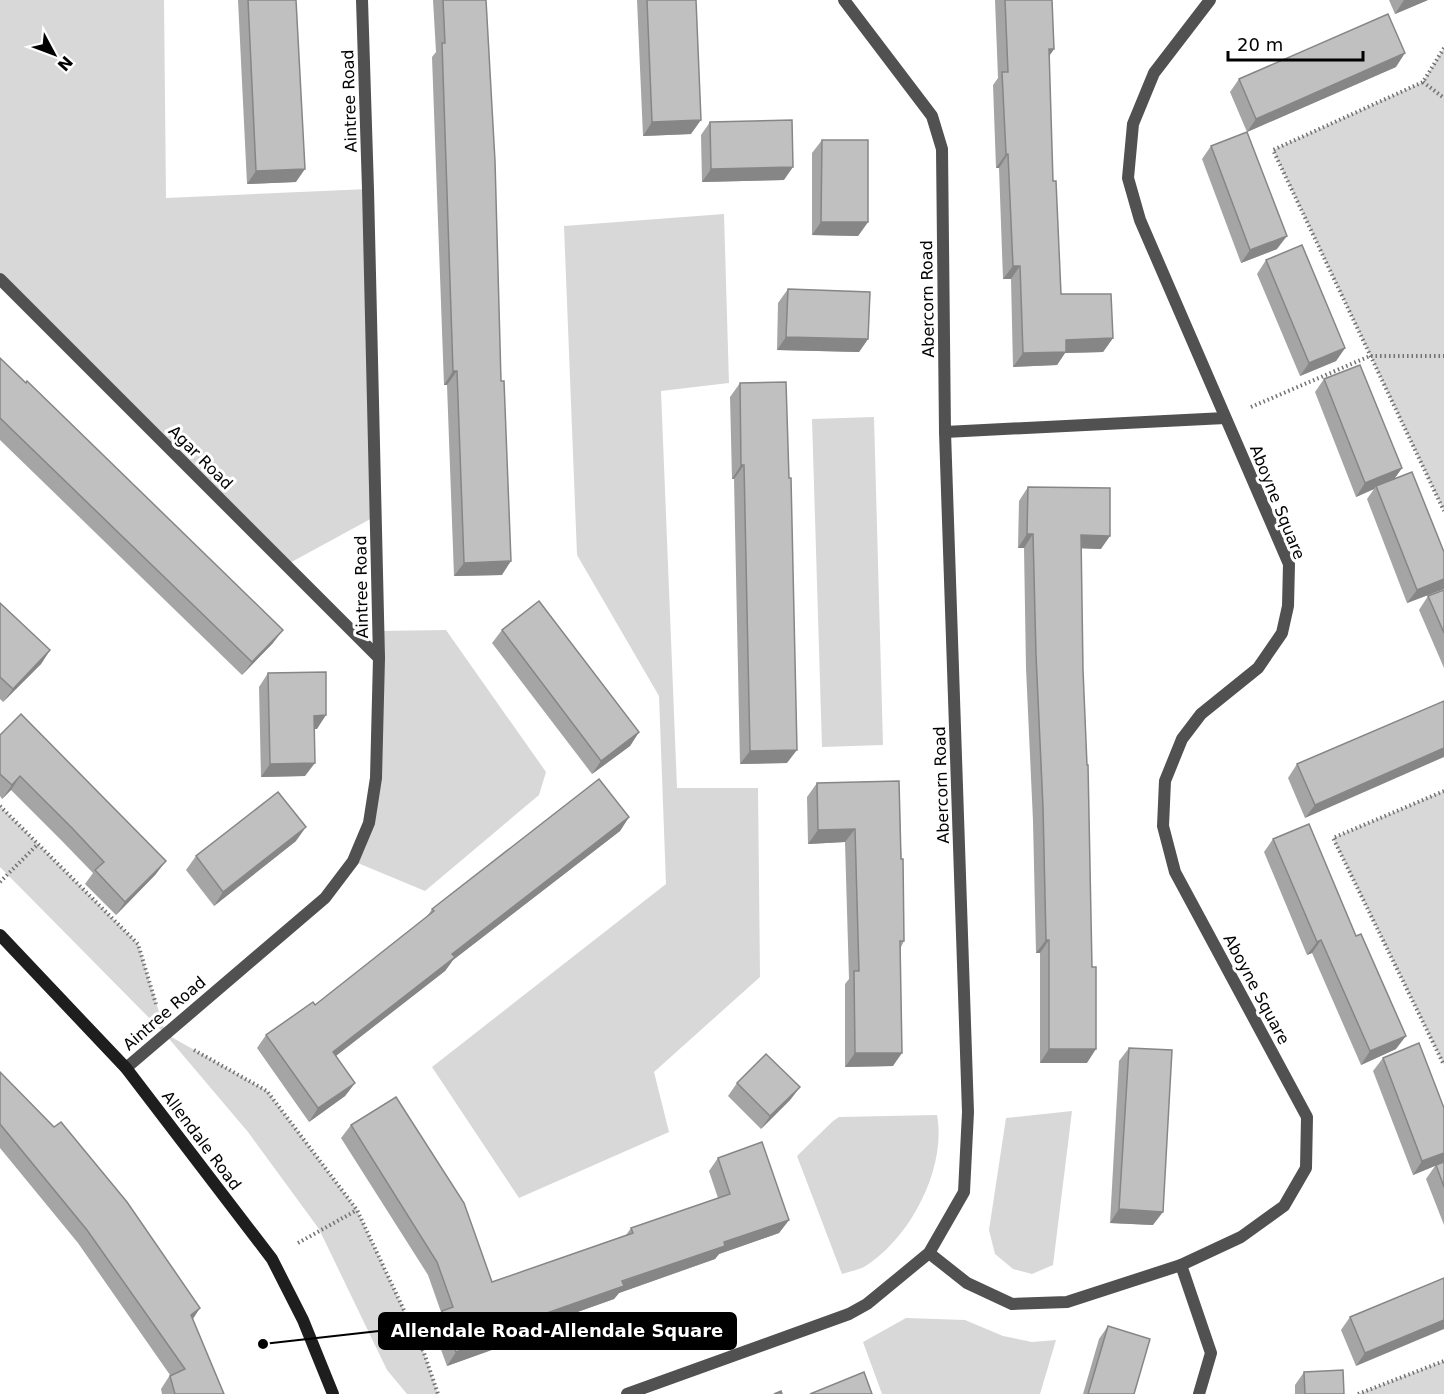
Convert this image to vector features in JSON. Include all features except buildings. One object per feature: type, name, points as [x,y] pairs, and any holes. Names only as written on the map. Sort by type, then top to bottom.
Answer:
[{"type":"street","name":"Aintree Road","points":[[126,1068],[325,898],[353,861],[369,823],[376,778],[379,657],[369,189],[362,0]]},
{"type":"street","name":"Abercorn Road","points":[[627,1394],[849,1314],[867,1304],[929,1253],[964,1192],[968,1112],[945,432],[942,149],[932,116],[844,0]]},
{"type":"street","name":"Aboyne Square","points":[[929,1253],[967,1282],[1012,1304],[1066,1302],[1181,1264],[1241,1237],[1284,1206],[1306,1168],[1307,1117],[1175,872],[1163,826],[1165,781],[1182,739],[1201,714],[1258,668],[1282,633],[1288,606],[1289,564],[1140,220],[1128,178],[1133,124],[1154,73],[1204,3]]},
{"type":"street","name":"Agar Road","points":[[0,279],[379,657]]},
{"type":"street","points":[[945,432],[1225,418]]},
{"type":"street","name":"Allendale Road","points":[[0,935],[126,1068],[272,1259],[303,1320],[333,1394]]},
{"type":"street","points":[[1181,1264],[1211,1353],[1199,1394]]},
{"type":"path","points":[[1444,48],[1423,82],[1273,150],[1444,511]]},
{"type":"path","points":[[1423,82],[1444,98]]},
{"type":"path","points":[[1225,418],[1370,356],[1444,356]]},
{"type":"path","points":[[1444,791],[1333,838],[1444,1065]]},
{"type":"path","points":[[0,806],[138,944],[165,1034],[267,1091],[357,1210],[424,1353],[438,1394]]},
{"type":"path","points":[[0,882],[38,844]]},
{"type":"path","points":[[272,1259],[319,1229],[357,1210]]},
{"type":"path","points":[[1358,1394],[1444,1361]]},
{"type":"shaded area","points":[[0,0],[164,0],[166,198],[368,189],[376,516],[286,565],[0,279]]},
{"type":"shaded area","points":[[1444,48],[1444,511],[1273,150],[1423,82]]},
{"type":"shaded area","points":[[724,214],[729,383],[661,391],[677,788],[758,788],[760,977],[654,1072],[669,1132],[519,1198],[432,1067],[666,884],[659,696],[577,555],[564,226]]},
{"type":"shaded area","points":[[874,417],[883,745],[822,747],[812,419]]},
{"type":"shaded area","points":[[446,630],[546,772],[539,795],[425,891],[353,861],[369,823],[378,631]]},
{"type":"shaded area","points":[[1444,791],[1444,1065],[1333,838]]},
{"type":"shaded area","points":[[0,806],[138,944],[166,1034],[267,1091],[357,1210],[424,1353],[438,1394],[407,1394],[387,1370],[319,1229],[248,1132],[165,1034],[0,867]]},
{"type":"shaded area","points":[[1072,1111],[1053,1265],[1032,1274],[1013,1269],[995,1254],[989,1230],[1006,1118]]},
{"type":"shaded area","points":[[937,1115],[939,1136],[936,1157],[930,1179],[910,1221],[881,1255],[864,1267],[842,1274],[797,1156],[839,1117]]},
{"type":"shaded area","points":[[906,1318],[965,1320],[1003,1336],[1032,1342],[1056,1340],[1040,1394],[882,1394],[863,1342]]},
{"type":"shaded area","points":[[1444,1361],[1444,1394],[1358,1394]]},
{"type":"place","name":"Allendale Road-Allendale Square","points":[[263,1344]]}]
